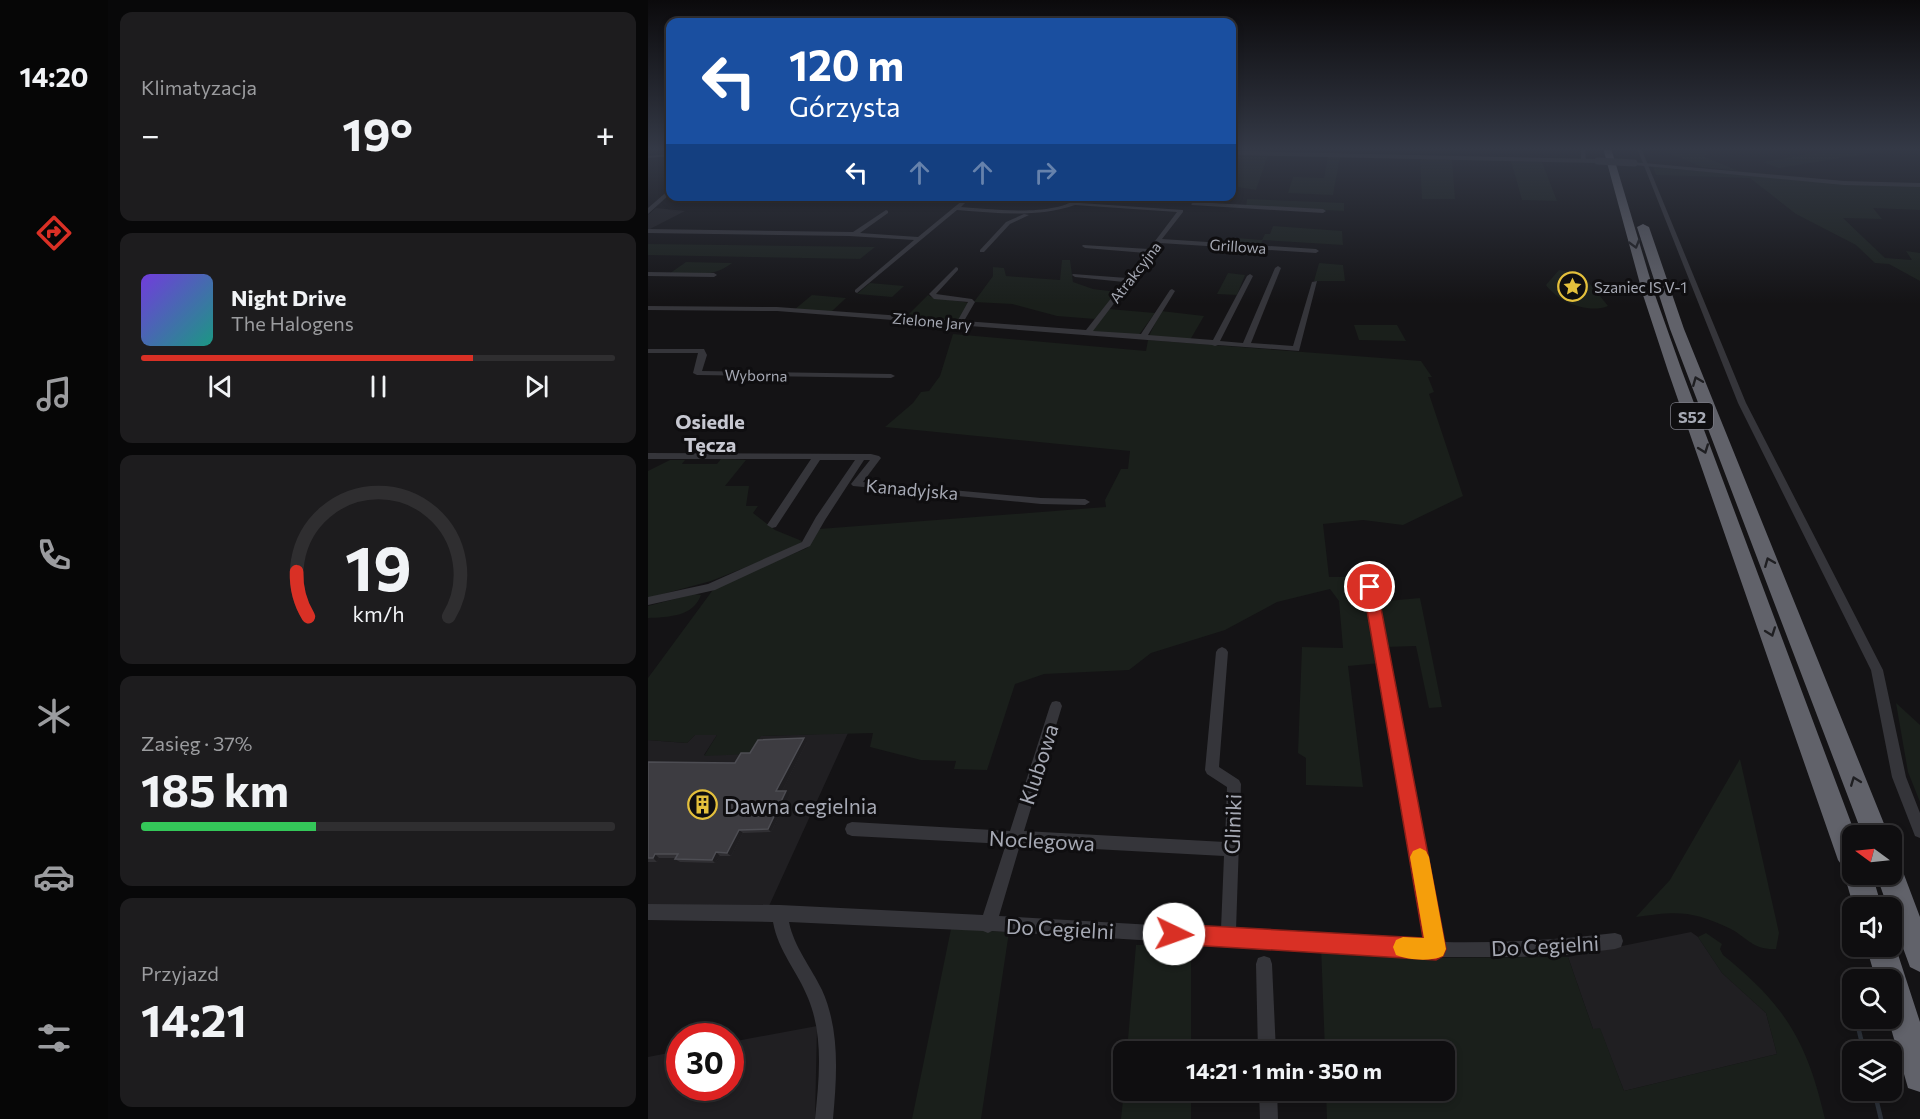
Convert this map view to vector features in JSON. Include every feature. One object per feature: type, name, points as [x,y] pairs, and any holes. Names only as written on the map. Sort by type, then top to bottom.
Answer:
[{"type":"highway","name":"S52","points":[[1618,200],[1672,362],[1842,832]]},
{"type":"highway","name":"S52","points":[[1635,200],[1677,329],[1872,825]]},
{"type":"highway","points":[[1894,885],[1920,957]]},
{"type":"highway","points":[[1902,1016],[1920,1076]]},
{"type":"street","points":[[648,212],[660,200]]},
{"type":"street","points":[[1662,200],[1746,411],[1877,670],[1899,777],[1920,831]]},
{"type":"street","points":[[1076,204],[1079,201]]},
{"type":"street","points":[[982,251],[1010,221],[1035,213],[1076,204],[1180,211],[1198,201]]},
{"type":"street","points":[[857,291],[963,202]]},
{"type":"street","points":[[1194,204],[1323,211]]},
{"type":"street","points":[[957,208],[1035,213]]},
{"type":"street","name":"Atrakcyjna","points":[[1088,333],[1180,211]]},
{"type":"street","points":[[855,234],[886,213]]},
{"type":"street","points":[[648,231],[855,234],[920,238]]},
{"type":"street","name":"Grillowa","points":[[1159,241],[1316,251]]},
{"type":"street","points":[[1085,246],[1151,251]]},
{"type":"street","points":[[1245,345],[1278,268]]},
{"type":"street","points":[[957,269],[932,294],[934,297],[972,302],[960,322]]},
{"type":"street","points":[[648,274],[714,275]]},
{"type":"street","points":[[1075,275],[1129,280]]},
{"type":"street","points":[[1215,344],[1250,276]]},
{"type":"street","name":"Zielone Jary","points":[[648,308],[777,309],[1296,349],[1316,282]]},
{"type":"street","points":[[1142,338],[1172,291]]},
{"type":"street","name":"Wyborna","points":[[648,351],[701,351],[703,355],[697,373],[891,376]]},
{"type":"street","name":"Kanadyjska","points":[[648,456],[862,456],[876,458],[856,484],[1041,501],[1085,502]]},
{"type":"street","points":[[772,525],[818,456]]},
{"type":"street","points":[[648,601],[711,587],[806,544],[862,456]]},
{"type":"street","points":[[1366,565],[1436,949]]},
{"type":"street","name":"Gliniki","points":[[1222,652],[1212,770],[1234,783],[1228,937]]},
{"type":"street","name":"Klubowa","points":[[988,925],[1056,706]]},
{"type":"street","name":"Noclegowa","points":[[852,829],[1231,849]]},
{"type":"street","name":"Do Cegielni","points":[[648,912],[780,913],[1436,949],[1582,946],[1615,941]]},
{"type":"street","points":[[780,913],[781,930],[817,998],[827,1044],[824,1119]]},
{"type":"street","points":[[1264,964],[1267,1041]]},
{"type":"street","points":[[1268,1101],[1269,1119]]},
{"type":"shaded area","points":[[1247,200],[1344,203],[1344,211],[1246,206]]},
{"type":"shaded area","points":[[1778,200],[1920,200],[1920,210],[1873,208],[1882,219],[1843,218],[1885,258],[1912,260],[1906,251],[1920,253],[1920,281],[1889,264],[1875,263],[1856,245],[1796,214]]},
{"type":"shaded area","points":[[656,208],[685,211],[648,230],[648,215]]},
{"type":"shaded area","points":[[1273,226],[1342,231],[1343,245],[1263,240],[1259,247],[1233,245],[1236,238],[1262,240],[1265,234],[1270,234]]},
{"type":"shaded area","points":[[648,244],[875,247],[860,259],[648,255]]},
{"type":"shaded area","points":[[1062,260],[1070,260],[1073,282],[1093,289],[1117,292],[1095,319],[1057,316],[1012,304],[974,302],[993,276],[993,267],[1004,268],[1006,276],[1060,280]]},
{"type":"shaded area","points":[[686,262],[732,263],[710,273],[669,274]]},
{"type":"shaded area","points":[[1319,263],[1343,265],[1345,281],[1314,281]]},
{"type":"shaded area","points":[[1559,270],[1582,274],[1608,306],[1583,307],[1558,297],[1546,285]]},
{"type":"shaded area","points":[[1228,273],[1245,275],[1237,295],[1217,294]]},
{"type":"shaded area","points":[[870,283],[904,286],[892,297],[857,294]]},
{"type":"shaded area","points":[[812,295],[846,298],[831,312],[794,310]]},
{"type":"shaded area","points":[[928,295],[970,303],[958,321],[905,318]]},
{"type":"shaded area","points":[[1109,309],[1155,313],[1138,336],[1091,332]]},
{"type":"shaded area","points":[[1161,311],[1204,316],[1190,340],[1149,336]]},
{"type":"shaded area","points":[[1354,325],[1397,325],[1406,341],[1359,340]]},
{"type":"shaded area","points":[[953,334],[1146,351],[1148,340],[1421,361],[1432,377],[1428,377],[1434,392],[1429,394],[1463,496],[1403,525],[1363,520],[1323,524],[1329,577],[1366,577],[1381,663],[1348,666],[1363,787],[1306,785],[1306,758],[1298,753],[1302,647],[1343,648],[1339,601],[1330,589],[1277,602],[1225,630],[1151,653],[1129,670],[1044,674],[1015,684],[987,770],[954,769],[956,761],[921,760],[870,747],[873,733],[761,736],[750,754],[704,756],[717,735],[695,735],[687,743],[648,740],[648,678],[715,587],[807,548],[819,529],[1106,507],[1105,500],[1121,469],[1128,469],[1130,451],[885,427],[913,403],[921,392],[929,391],[940,376]]},
{"type":"shaded area","points":[[721,459],[746,460],[725,486],[749,486],[746,506],[758,506],[753,513],[775,530],[802,541],[799,546],[711,581],[648,598],[648,471],[670,460],[685,460],[682,464],[717,464]]},
{"type":"shaded area","points":[[694,594],[701,595],[692,608],[686,612],[648,618],[648,606]]},
{"type":"shaded area","points":[[1420,598],[1442,707],[1429,708],[1416,646],[1385,647],[1376,602]]},
{"type":"shaded area","points":[[1896,703],[1920,725],[1920,802],[1908,772]]},
{"type":"shaded area","points":[[848,733],[769,906],[648,907],[648,740],[687,743],[695,735],[717,735],[704,755],[760,736]]},
{"type":"shaded area","points":[[1740,759],[1779,933],[1776,949],[1756,946],[1731,929],[1695,915],[1674,913],[1636,917],[1670,880]]},
{"type":"shaded area","points":[[951,929],[1009,932],[981,1119],[912,1119]]},
{"type":"shaded area","points":[[1691,932],[1698,937],[1722,973],[1766,1013],[1777,1054],[1624,1091],[1600,1029],[1593,1029],[1568,957]]},
{"type":"shaded area","points":[[1706,933],[1722,944],[1720,949],[1723,955],[1763,991],[1778,1008],[1801,1046],[1825,1119],[1327,1119],[1326,1101],[1455,1101],[1455,1041],[1325,1041],[1321,946],[1415,958],[1568,957],[1593,1029],[1600,1028],[1624,1091],[1777,1054],[1766,1013],[1722,973],[1698,937]]},
{"type":"shaded area","points":[[1191,944],[1191,1041],[1128,1041],[1136,945]]},
{"type":"shaded area","points":[[817,1026],[815,1119],[648,1119],[648,1057],[666,1054],[666,1101],[744,1101],[744,1040]]},
{"type":"shaded area","points":[[1123,1101],[1191,1101],[1191,1119],[1121,1119]]},
{"type":"building","name":"Dawna cegielnia","points":[[804,738],[776,791],[786,791],[768,829],[739,830],[727,853],[716,852],[712,860],[675,859],[678,854],[655,854],[653,858],[648,858],[648,762],[735,763],[741,753],[750,753],[758,740]]},
{"type":"waterway","points":[[1859,1029],[1861,1041]]},
{"type":"waterway","points":[[1877,1101],[1881,1119]]},
{"type":"slow traffic","points":[[1403,947],[1436,949],[1420,857]]},
{"type":"place","name":"Szaniec IS V-1","points":[[1573,287]]},
{"type":"place","name":"Dawna cegielnia","points":[[703,805]]},
{"type":"district","name":"Osiedle Tęcza","points":[[710,432]]},
{"type":"route","points":[[1174,934],[1436,949],[1393,703],[1370,587]]}]
